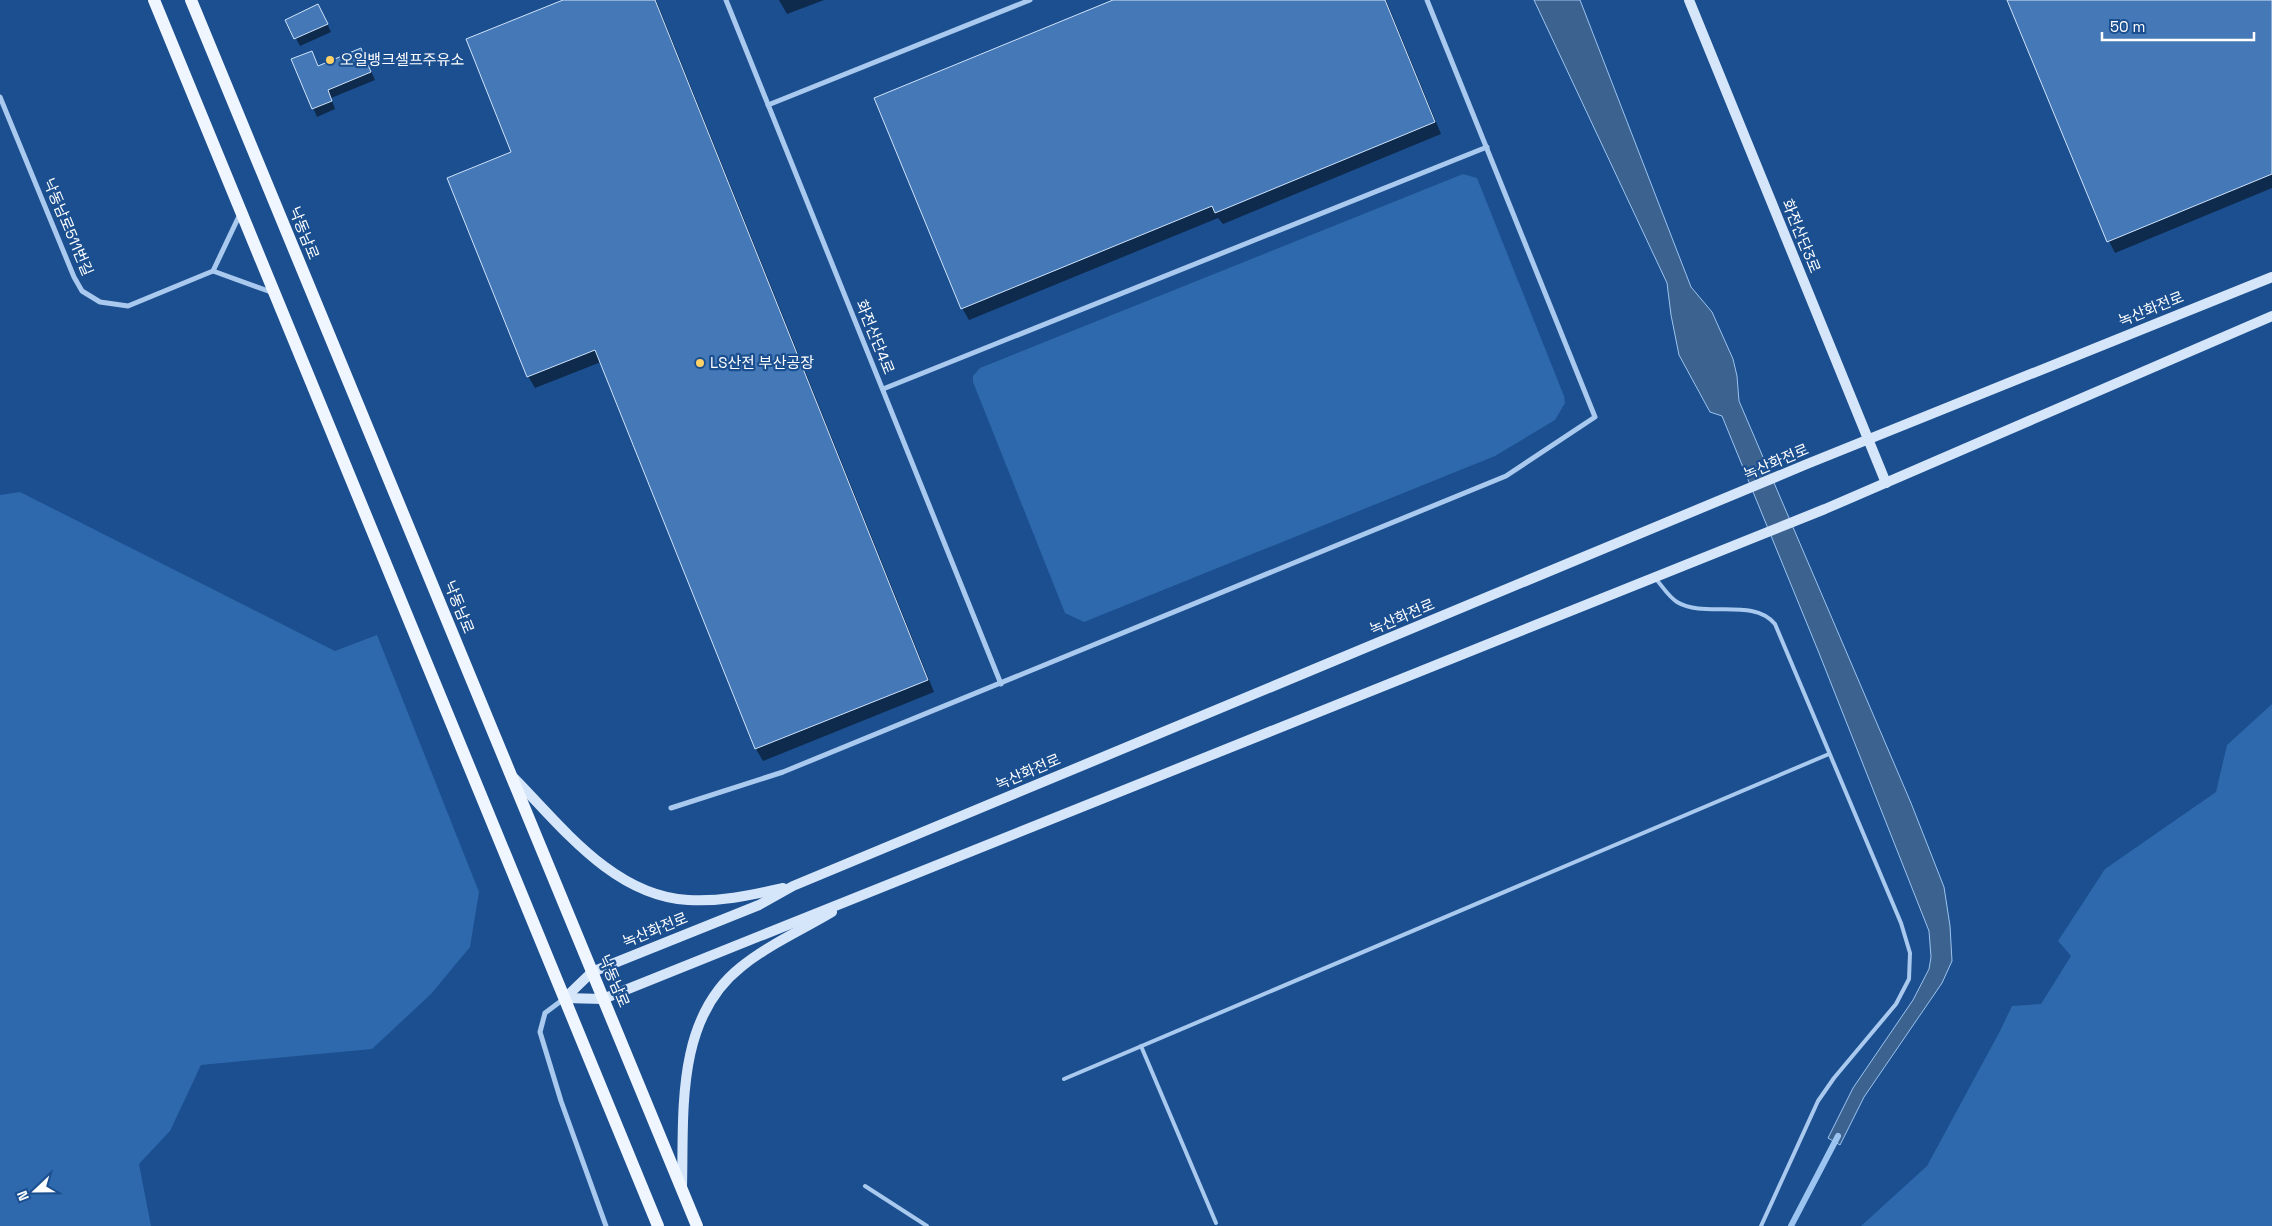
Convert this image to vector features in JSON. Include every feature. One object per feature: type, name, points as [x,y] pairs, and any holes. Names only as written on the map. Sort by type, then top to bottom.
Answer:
[{"type":"main road","points":[[154,0],[658,1226]]},
{"type":"main road","name":"화전산단3로","points":[[1689,0],[1886,483]]},
{"type":"main road","name":"낙동남로","points":[[193,2],[698,1226]]},
{"type":"main road","name":"녹산화전로","points":[[565,998],[592,972],[759,905],[793,886],[1807,464],[2272,277]]},
{"type":"main road","points":[[565,998],[604,999],[1825,509],[2272,316]]},
{"type":"main road","points":[[511,775],[590,855],[621,877],[661,896],[687,900],[719,900],[793,886]]},
{"type":"main road","points":[[682,1188],[685,1081],[700,1023],[716,994],[730,977],[756,956],[861,896]]},
{"type":"street","name":"화전산단4로","points":[[726,0],[1001,684]]},
{"type":"street","points":[[768,105],[1030,0]]},
{"type":"street","points":[[671,808],[783,772],[1506,476],[1595,417],[1427,0]]},
{"type":"street","name":"낙동남로511번길","points":[[0,97],[74,278],[82,291],[100,302],[128,306],[213,271]]},
{"type":"street","points":[[883,390],[1487,148]]},
{"type":"street","points":[[241,212],[213,271],[274,294]]},
{"type":"street","points":[[565,998],[545,1013],[540,1032],[561,1101],[606,1226]]},
{"type":"lane","points":[[1654,577],[1677,602],[1691,607],[1755,611],[1768,616],[1775,624],[1902,923],[1910,953],[1909,978],[1896,1004],[1834,1078],[1818,1101],[1761,1226]]},
{"type":"lane","points":[[1064,1079],[1829,754]]},
{"type":"lane","points":[[1141,1046],[1216,1222]]},
{"type":"lane","points":[[865,1186],[927,1226]]},
{"type":"shaded area","points":[[1534,0],[1580,0],[1691,287],[1712,312],[1733,359],[1737,376],[1739,401],[1911,803],[1944,887],[1950,926],[1952,961],[1942,983],[1864,1097],[1840,1145],[1828,1138],[1853,1088],[1913,1000],[1929,969],[1931,957],[1929,931],[1819,653],[1722,416],[1710,412],[1679,355],[1667,283]]},
{"type":"shaded area","points":[[1463,174],[1477,178],[1564,396],[1565,403],[1555,420],[1495,456],[1084,622],[1065,613],[973,382],[973,376],[980,368]]},
{"type":"shaded area","points":[[20,492],[335,651],[377,635],[479,892],[470,947],[431,994],[372,1049],[201,1065],[170,1131],[139,1164],[151,1226],[0,1226],[0,495]]},
{"type":"shaded area","points":[[2272,704],[2272,1226],[1861,1226],[1927,1166],[2012,1006],[2041,1004],[2071,956],[2058,941],[2105,869],[2216,792],[2227,745]]},
{"type":"building","name":"LS산전 부산공장","points":[[563,0],[655,0],[928,680],[755,749],[595,350],[527,377],[447,178],[511,152],[466,39]]},
{"type":"building","points":[[1113,0],[1385,0],[1435,122],[1215,213],[1212,206],[961,309],[874,98]]},
{"type":"building","points":[[2007,0],[2272,0],[2272,174],[2107,242]]},
{"type":"building","points":[[318,4],[328,24],[294,39],[285,20]]},
{"type":"building","points":[[361,48],[371,72],[328,90],[332,101],[312,109],[291,59],[312,51],[318,66]]},
{"type":"waterway","points":[[1791,1226],[1838,1136]]},
{"type":"place","name":"오일뱅크셀프주유소","points":[[330,60]]},
{"type":"place","name":"LS산전 부산공장","points":[[700,363]]}]
